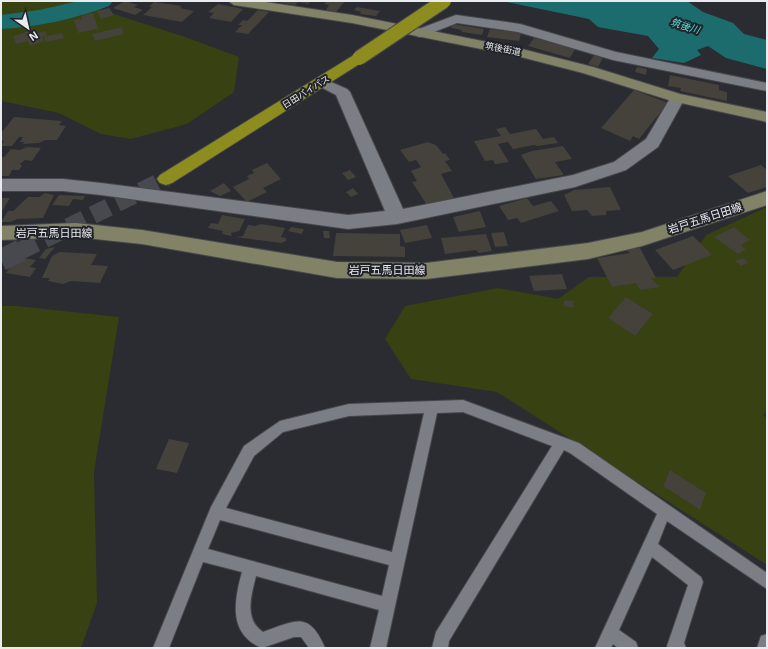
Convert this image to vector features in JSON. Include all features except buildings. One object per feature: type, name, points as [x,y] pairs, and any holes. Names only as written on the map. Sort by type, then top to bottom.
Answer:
[{"type":"highway","name":"日田バイパス","points":[[166,179],[322,82],[444,1]]},
{"type":"main road","name":"筑後街道","points":[[234,1],[352,19],[522,53],[588,70],[677,98],[767,117]]},
{"type":"main road","name":"岩戸五馬日田線","points":[[1,233],[76,230],[142,237],[337,270],[426,271],[588,251],[642,239],[767,198]]},
{"type":"street","points":[[421,33],[456,19],[520,28],[613,56],[767,87]]},
{"type":"street","points":[[322,82],[342,92],[397,217]]},
{"type":"street","points":[[1,185],[63,185],[101,189],[348,222],[397,217],[575,181],[620,166],[652,143],[677,98]]},
{"type":"lane","points":[[161,648],[198,553],[216,512],[249,451],[280,427],[349,410],[463,406],[574,448],[767,582]]},
{"type":"lane","points":[[378,648],[432,407]]},
{"type":"lane","points":[[440,648],[442,638],[561,443]]},
{"type":"lane","points":[[603,648],[665,510]]},
{"type":"lane","points":[[216,512],[397,560]]},
{"type":"lane","points":[[649,546],[696,582],[675,646],[678,648]]},
{"type":"lane","points":[[198,553],[387,605]]},
{"type":"lane","points":[[251,568],[242,598],[242,614],[246,627],[255,637],[262,640],[294,629],[305,630],[312,638],[317,648]]},
{"type":"lane","points":[[610,632],[630,648]]},
{"type":"lane","points":[[765,648],[767,642]]},
{"type":"green space","points":[[1,1],[74,1],[185,37],[239,57],[234,92],[187,124],[131,139],[101,134],[59,113],[1,101]]},
{"type":"green space","points":[[767,207],[767,411],[763,415],[767,418],[767,565],[497,392],[411,379],[385,339],[405,306],[498,288],[558,299],[589,277],[677,277],[706,235]]},
{"type":"green space","points":[[1,306],[17,306],[119,317],[94,472],[97,603],[81,648],[1,648]]},
{"type":"water","name":"筑後川","points":[[502,1],[687,1],[703,12],[733,23],[744,34],[767,40],[767,69],[726,58],[708,46],[697,50],[701,55],[684,63],[652,58],[659,49],[648,36],[598,27],[589,19]]},
{"type":"waterway","points":[[1,22],[52,16],[89,6],[101,1]]},
{"type":"tunnel","points":[[20,251],[166,179]]},
{"type":"tunnel","points":[[1,260],[22,250]]}]
